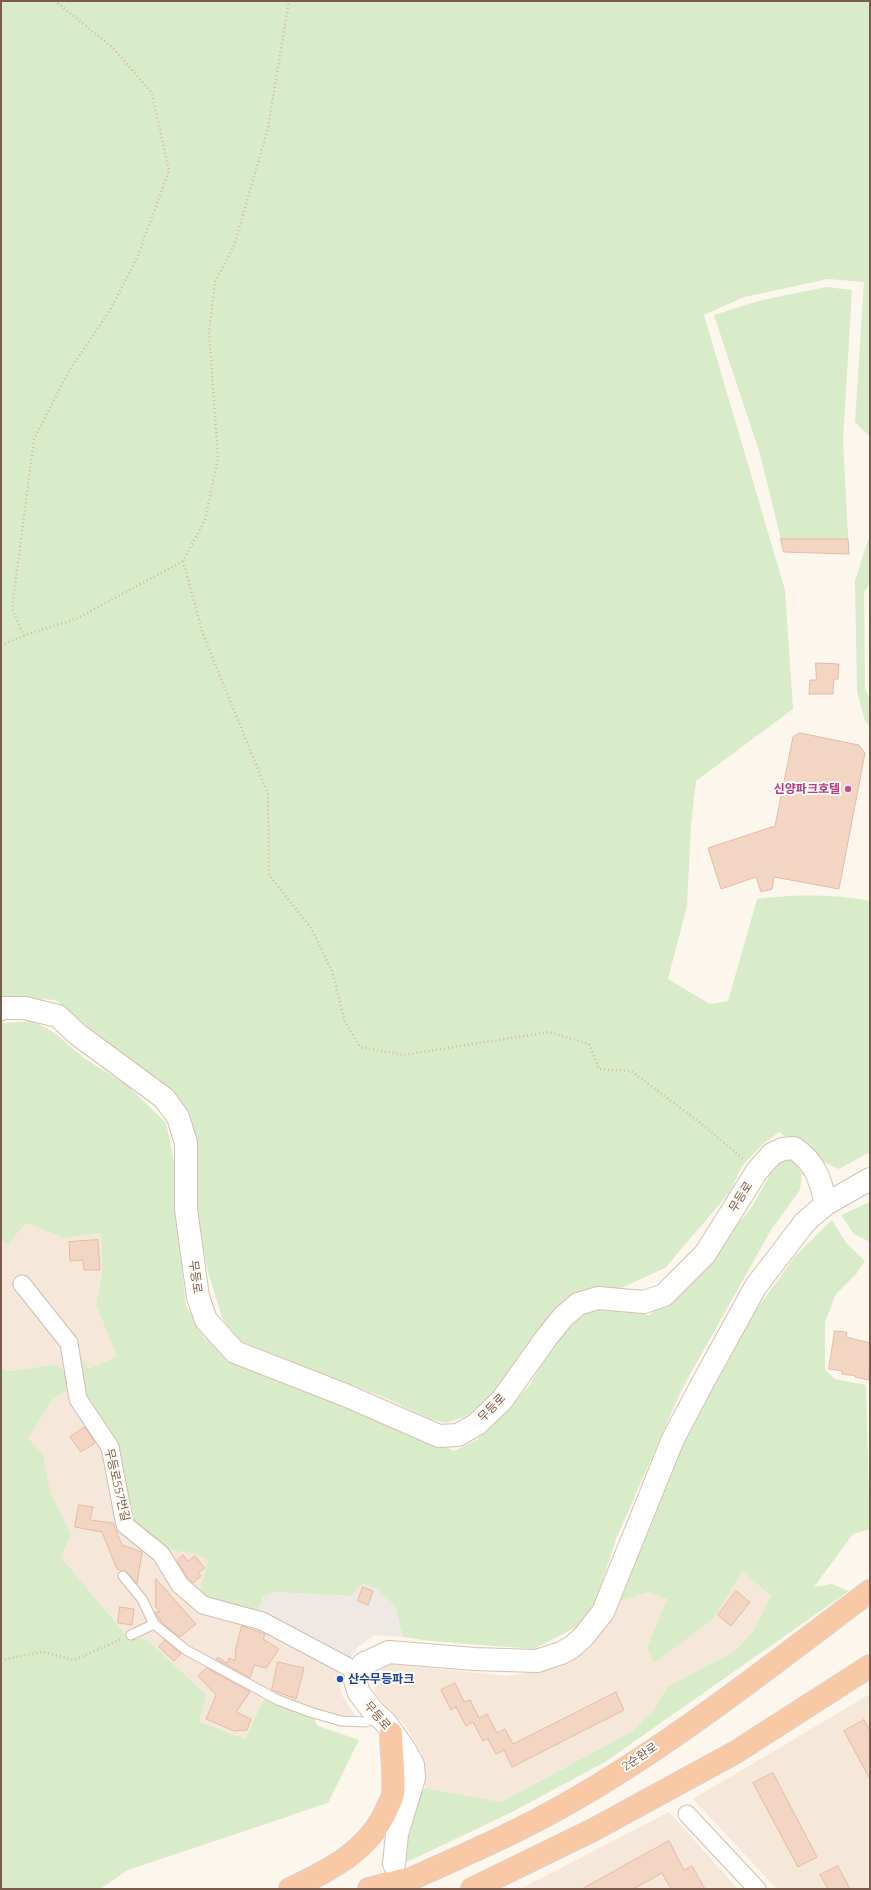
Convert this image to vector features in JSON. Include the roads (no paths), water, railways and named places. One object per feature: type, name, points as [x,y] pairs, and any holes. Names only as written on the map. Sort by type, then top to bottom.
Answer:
[{"type":"highway","name":"2순환로","points":[[389,1889],[480,1849],[519,1830],[577,1798],[718,1705],[870,1591]]},
{"type":"highway","points":[[472,1889],[488,1885],[736,1752],[870,1666]]},
{"type":"highway","points":[[290,1889],[328,1871],[349,1857],[376,1828],[392,1796],[394,1774],[385,1724]]},
{"type":"highway","points":[[369,1889],[419,1875]]},
{"type":"main road","name":"무등로","points":[[1,1009],[25,1008],[58,1016],[78,1034],[164,1098],[178,1117],[186,1143],[186,1209],[198,1297],[206,1320],[235,1352],[345,1395],[439,1436],[458,1435],[477,1424],[502,1400],[551,1332],[563,1317],[578,1304],[598,1298],[644,1302],[664,1294],[705,1254],[757,1171],[772,1154],[794,1148],[806,1156],[820,1178],[826,1204]]},
{"type":"main road","points":[[358,1672],[363,1664],[370,1659],[390,1652],[474,1659],[537,1661],[561,1653],[572,1647],[584,1636],[603,1612],[673,1439],[756,1286],[780,1252],[805,1222],[826,1204],[870,1179]]},
{"type":"main road","name":"무등로","points":[[358,1672],[355,1680],[359,1692],[405,1750],[413,1765],[414,1778],[397,1834],[394,1864]]},
{"type":"street","name":"무등로557번길","points":[[22,1284],[69,1343],[78,1400],[110,1447],[126,1525],[161,1554],[180,1585],[203,1605],[262,1621],[358,1672]]},
{"type":"street","points":[[687,1814],[757,1889]]},
{"type":"lane","points":[[123,1576],[142,1599],[154,1624],[186,1650],[278,1700],[341,1721],[385,1724]]},
{"type":"lane","points":[[131,1635],[154,1624]]},
{"type":"place","name":"신양파크호텔","points":[[848,789]]},
{"type":"place","name":"산수무등파크","points":[[340,1679]]}]
